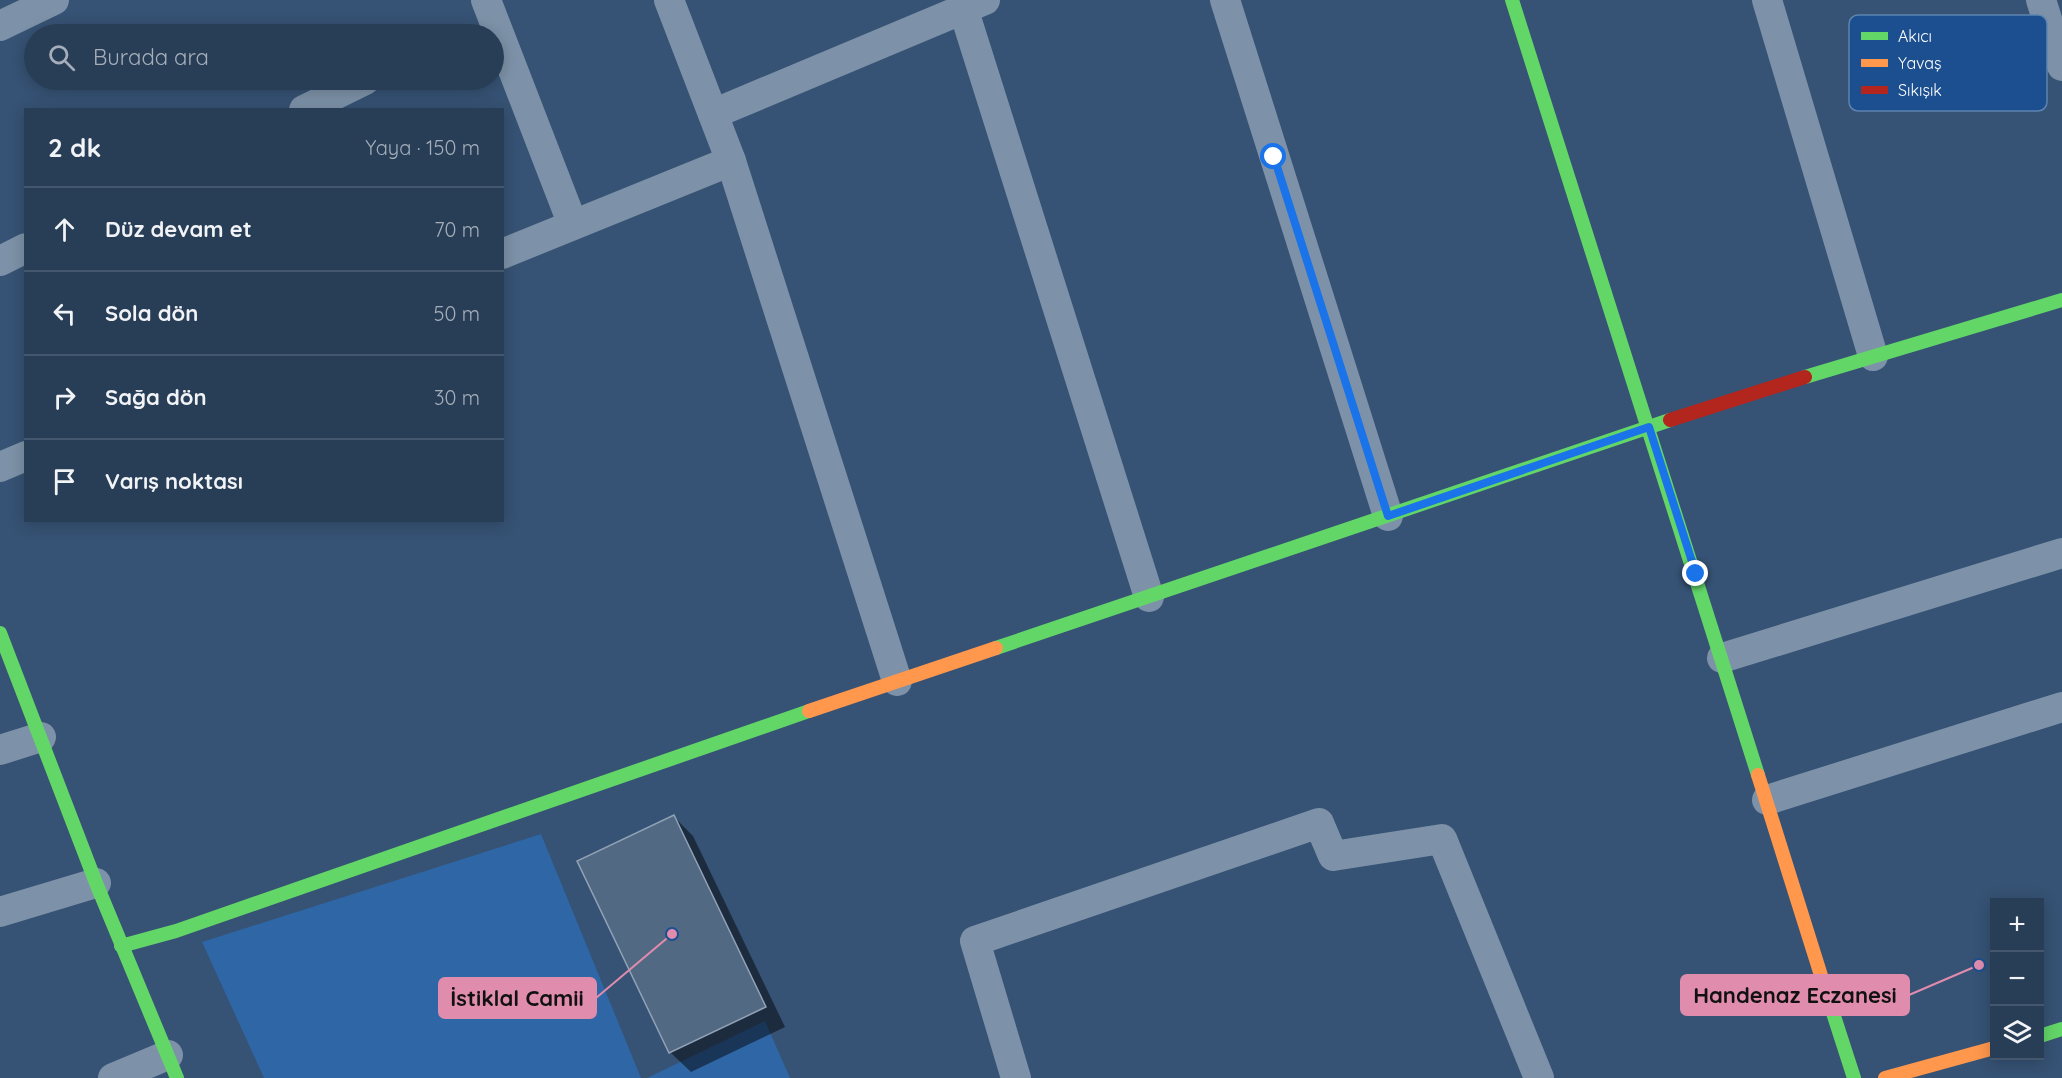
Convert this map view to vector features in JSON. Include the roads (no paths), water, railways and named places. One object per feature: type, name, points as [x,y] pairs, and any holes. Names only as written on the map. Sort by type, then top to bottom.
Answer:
[{"type":"street","points":[[0,26],[54,0]]},
{"type":"street","points":[[486,0],[495,24]]},
{"type":"street","points":[[669,0],[730,161],[897,681]]},
{"type":"street","points":[[1225,0],[1388,516]]},
{"type":"street","points":[[1512,0],[1854,1078]]},
{"type":"street","points":[[1767,0],[1873,356]]},
{"type":"street","points":[[2041,0],[2046,15]]},
{"type":"street","points":[[713,114],[974,4],[1149,597]]},
{"type":"street","points":[[2047,19],[2062,66]]},
{"type":"street","points":[[504,47],[573,225]]},
{"type":"street","points":[[308,108],[344,90]]},
{"type":"street","points":[[504,253],[730,161]]},
{"type":"street","points":[[0,261],[24,249]]},
{"type":"street","points":[[121,946],[176,931],[897,681],[1649,427],[1873,356],[2062,300]]},
{"type":"street","points":[[0,467],[24,457]]},
{"type":"street","points":[[1722,658],[2062,553]]},
{"type":"street","points":[[0,633],[96,883],[172,1067],[113,1078]]},
{"type":"street","points":[[1767,800],[2062,707]]},
{"type":"street","points":[[0,750],[41,737]]},
{"type":"street","points":[[1016,1078],[975,941],[1319,823],[1333,856],[1442,839],[1539,1078]]},
{"type":"street","points":[[0,912],[96,883]]},
{"type":"street","points":[[2044,1034],[2062,1029]]},
{"type":"street","points":[[1891,1077],[1990,1049]]},
{"type":"place","name":"İstiklal Camii","points":[[672,934]]},
{"type":"place","name":"Handenaz Eczanesi","points":[[1979,965]]}]
